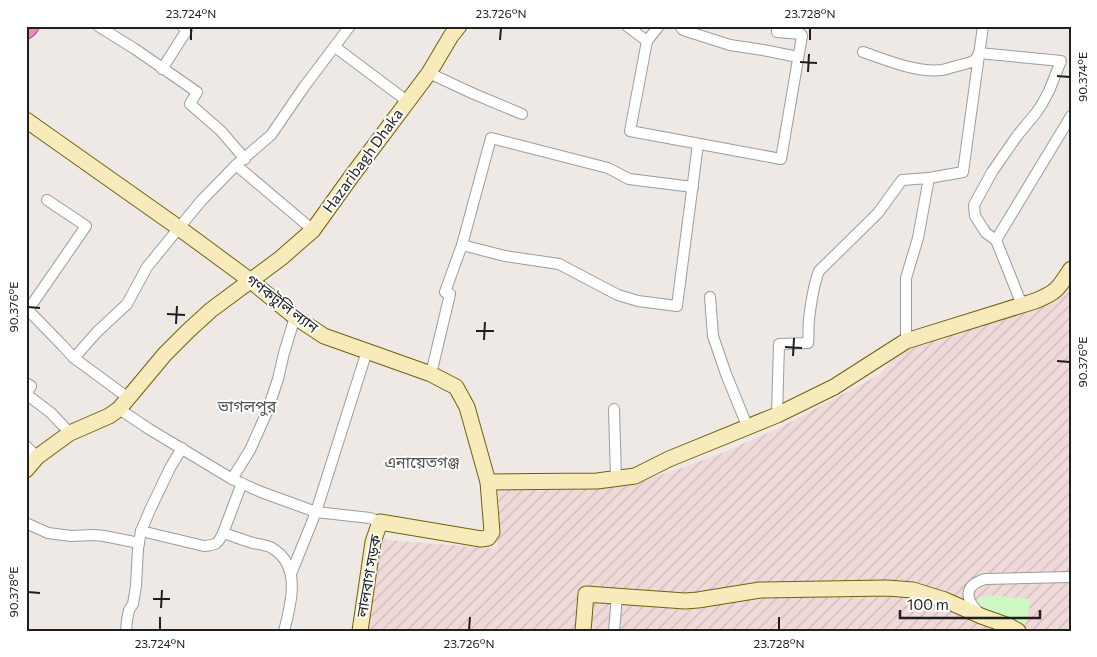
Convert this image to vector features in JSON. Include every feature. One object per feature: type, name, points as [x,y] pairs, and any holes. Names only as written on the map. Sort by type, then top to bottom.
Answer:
[{"type":"highway","points":[[26,30],[29,26]]},
{"type":"street","points":[[98,26],[197,92],[190,104],[221,131],[240,162],[313,230]]},
{"type":"street","points":[[162,68],[186,30],[182,26]]},
{"type":"street","points":[[74,358],[97,332],[127,304],[147,267],[201,201],[240,162],[271,135],[350,26]]},
{"type":"street","name":"Hazaribagh Dhaka","points":[[26,470],[32,452],[109,416],[123,403],[165,354],[211,310],[281,258],[313,230],[429,73],[459,26]]},
{"type":"street","points":[[627,26],[647,40]]},
{"type":"street","points":[[659,26],[647,40],[630,131],[781,159],[802,34],[777,32],[777,26]]},
{"type":"street","points":[[680,26],[683,30],[730,45],[798,57]]},
{"type":"street","points":[[778,415],[779,344],[808,344],[812,296],[819,271],[878,213],[902,180],[929,178],[963,172],[983,26]]},
{"type":"street","points":[[335,47],[407,101]]},
{"type":"street","points":[[863,52],[916,68],[942,70],[975,60],[979,52]]},
{"type":"street","points":[[979,52],[1062,61],[1042,104],[992,172],[974,204],[975,216],[986,233],[996,240],[1022,305]]},
{"type":"street","points":[[429,73],[522,114]]},
{"type":"street","points":[[996,240],[1071,116]]},
{"type":"street","name":"গণকটুলি ল্যান","points":[[26,120],[179,228],[251,281],[295,317],[324,336],[430,374],[456,387],[468,407],[488,482],[492,532],[488,538],[481,539],[380,522]]},
{"type":"street","points":[[430,374],[450,294],[445,292],[462,244],[491,138],[608,168],[629,179],[693,186]]},
{"type":"street","points":[[462,244],[505,256],[559,264],[618,295],[638,301],[677,306],[698,144]]},
{"type":"street","points":[[906,341],[906,278],[918,238],[929,178]]},
{"type":"street","points":[[47,200],[86,226],[27,310],[74,358],[150,429],[237,481],[286,502],[316,512],[370,518],[380,522]]},
{"type":"street","points":[[488,482],[597,481],[636,476],[669,459],[748,428],[834,388],[906,341],[1052,294],[1071,269]]},
{"type":"street","points":[[710,297],[713,336],[748,428]]},
{"type":"street","points":[[141,531],[204,546],[214,545],[219,542],[237,481],[267,412],[295,317]]},
{"type":"street","points":[[291,574],[316,512],[367,350]]},
{"type":"street","points":[[26,383],[31,386],[26,394],[51,412],[70,433]]},
{"type":"street","points":[[614,409],[616,479]]},
{"type":"street","points":[[126,631],[126,620],[133,604],[136,586],[141,531],[166,477],[182,448]]},
{"type":"street","name":"লালবাগ সড়ক","points":[[360,631],[373,542],[380,522]]},
{"type":"street","points":[[26,523],[48,533],[71,536],[104,536],[139,542]]},
{"type":"street","points":[[223,533],[271,547],[287,564],[291,574],[292,598],[284,631]]},
{"type":"street","points":[[981,616],[971,606],[968,596],[970,587],[976,582],[985,580],[1071,577]]},
{"type":"street","points":[[584,631],[586,594],[698,600],[760,590],[887,588],[913,590],[946,600],[1018,631]]},
{"type":"street","points":[[614,631],[617,596]]},
{"type":"shaded area","points":[[1071,283],[1071,631],[367,631],[376,539],[497,549],[499,488],[636,482],[676,470],[720,454],[781,427],[879,375],[903,347],[1053,301],[1065,292]]},
{"type":"green space","points":[[990,595],[1031,599],[1025,626],[980,611],[975,602],[979,598]]},
{"type":"district","name":"ভাগলপুর","points":[[247,406]]},
{"type":"district","name":"এনায়েতগঞ্জ","points":[[422,462]]}]
